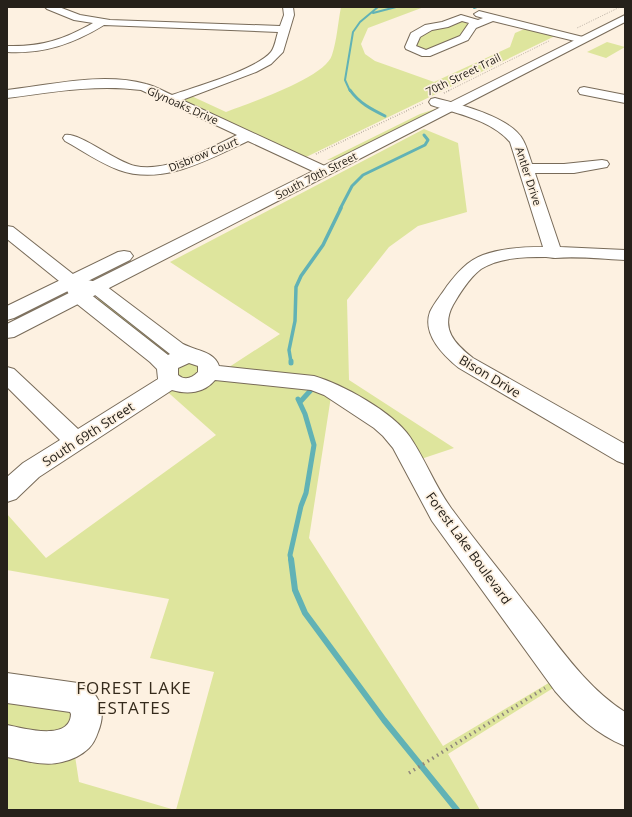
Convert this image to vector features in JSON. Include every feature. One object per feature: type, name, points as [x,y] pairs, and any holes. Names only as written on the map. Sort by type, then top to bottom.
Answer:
[{"type":"street","points":[[50,7],[78,18],[102,22],[285,29]]},
{"type":"street","points":[[173,99],[252,70],[267,62],[277,52],[290,15],[288,7]]},
{"type":"street","points":[[460,8],[569,38]]},
{"type":"street","name":"South 70th Street","points":[[96,288],[449,107],[569,38],[625,9]]},
{"type":"street","points":[[479,23],[461,18],[430,28],[415,35],[410,47],[426,54],[464,38],[472,26],[479,23],[493,17]]},
{"type":"street","name":"South 70th Street","points":[[208,214],[433,100],[569,38],[625,18]]},
{"type":"street","points":[[7,49],[30,49],[57,45],[72,40],[102,22]]},
{"type":"street","points":[[184,37],[193,26]]},
{"type":"street","name":"Glynoaks Drive","points":[[7,94],[90,84],[113,83],[144,87],[249,135],[312,160],[324,171]]},
{"type":"street","points":[[584,91],[625,99]]},
{"type":"street","name":"Antler Drive","points":[[433,100],[492,122],[509,131],[517,141],[554,253]]},
{"type":"street","name":"Disbrow Court","points":[[70,138],[122,167],[150,172],[164,170],[184,163],[249,135]]},
{"type":"street","points":[[527,168],[575,169],[602,164]]},
{"type":"street","points":[[11,239],[76,289],[157,357],[169,374],[181,385],[192,385],[202,381],[210,372],[210,366],[206,360],[199,356],[189,356],[174,360],[169,374]]},
{"type":"street","points":[[7,332],[138,249]]},
{"type":"street","name":"Bison Drive","points":[[625,255],[554,253],[508,254],[496,256],[476,265],[468,271],[442,306],[438,315],[438,325],[441,336],[454,354],[466,363],[625,454]]},
{"type":"street","points":[[7,314],[76,289],[96,288],[176,348],[189,356]]},
{"type":"street","name":"Forest Lake Boulevard","points":[[210,372],[314,383],[332,390],[382,422],[401,442],[441,514],[566,680],[582,698],[599,713],[625,730]]},
{"type":"street","points":[[7,374],[76,441]]},
{"type":"street","name":"South 69th Street","points":[[7,492],[31,470],[76,441],[169,374]]},
{"type":"street","points":[[7,688],[78,698],[86,706],[88,719],[83,732],[73,743],[66,746],[53,748],[7,740]]},
{"type":"path","name":"70th Street Trail","points":[[312,160],[433,100],[569,38],[620,7]]},
{"type":"path","points":[[411,771],[549,686]]},
{"type":"green space","points":[[341,7],[424,7],[368,28],[361,44],[365,54],[375,61],[434,82],[510,47],[515,33],[529,27],[555,36],[300,160],[173,99],[187,94],[226,112],[285,89],[301,81],[326,64],[332,55]]},
{"type":"green space","points":[[461,18],[479,23],[468,34],[426,54],[416,51],[415,35]]},
{"type":"green space","points":[[607,42],[625,47],[606,58],[587,52]]},
{"type":"green space","points":[[435,109],[436,110],[338,159],[327,160],[420,114]]},
{"type":"green space","points":[[424,129],[458,143],[467,212],[418,226],[389,247],[347,300],[349,380],[454,448],[412,462],[401,442],[332,390],[309,538],[443,746],[562,675],[566,680],[448,754],[480,810],[176,810],[214,672],[150,658],[169,599],[7,570],[7,514],[46,558],[216,435],[162,387],[171,381],[89,304],[106,295],[220,373],[280,334],[170,262]]},
{"type":"green space","points":[[7,688],[78,698],[73,743],[79,782],[175,810],[7,810]]},
{"type":"waterway","points":[[350,91],[345,80],[353,32],[360,22],[378,7]]},
{"type":"waterway","points":[[373,13],[396,7]]},
{"type":"waterway","points":[[350,90],[361,102],[385,116]]},
{"type":"waterway","points":[[340,209],[352,186],[363,175],[425,145],[428,140],[424,135]]},
{"type":"waterway","points":[[291,362],[289,350],[295,321],[296,287],[301,276],[323,245],[341,208]]},
{"type":"waterway","points":[[300,402],[311,390]]},
{"type":"waterway","points":[[291,560],[290,555],[301,506],[306,493],[314,445],[305,414],[298,399]]},
{"type":"waterway","points":[[291,559],[295,590],[305,613],[384,720],[457,810]]},
{"type":"district","name":"FOREST LAKE ESTATES","points":[[134,697]]}]
